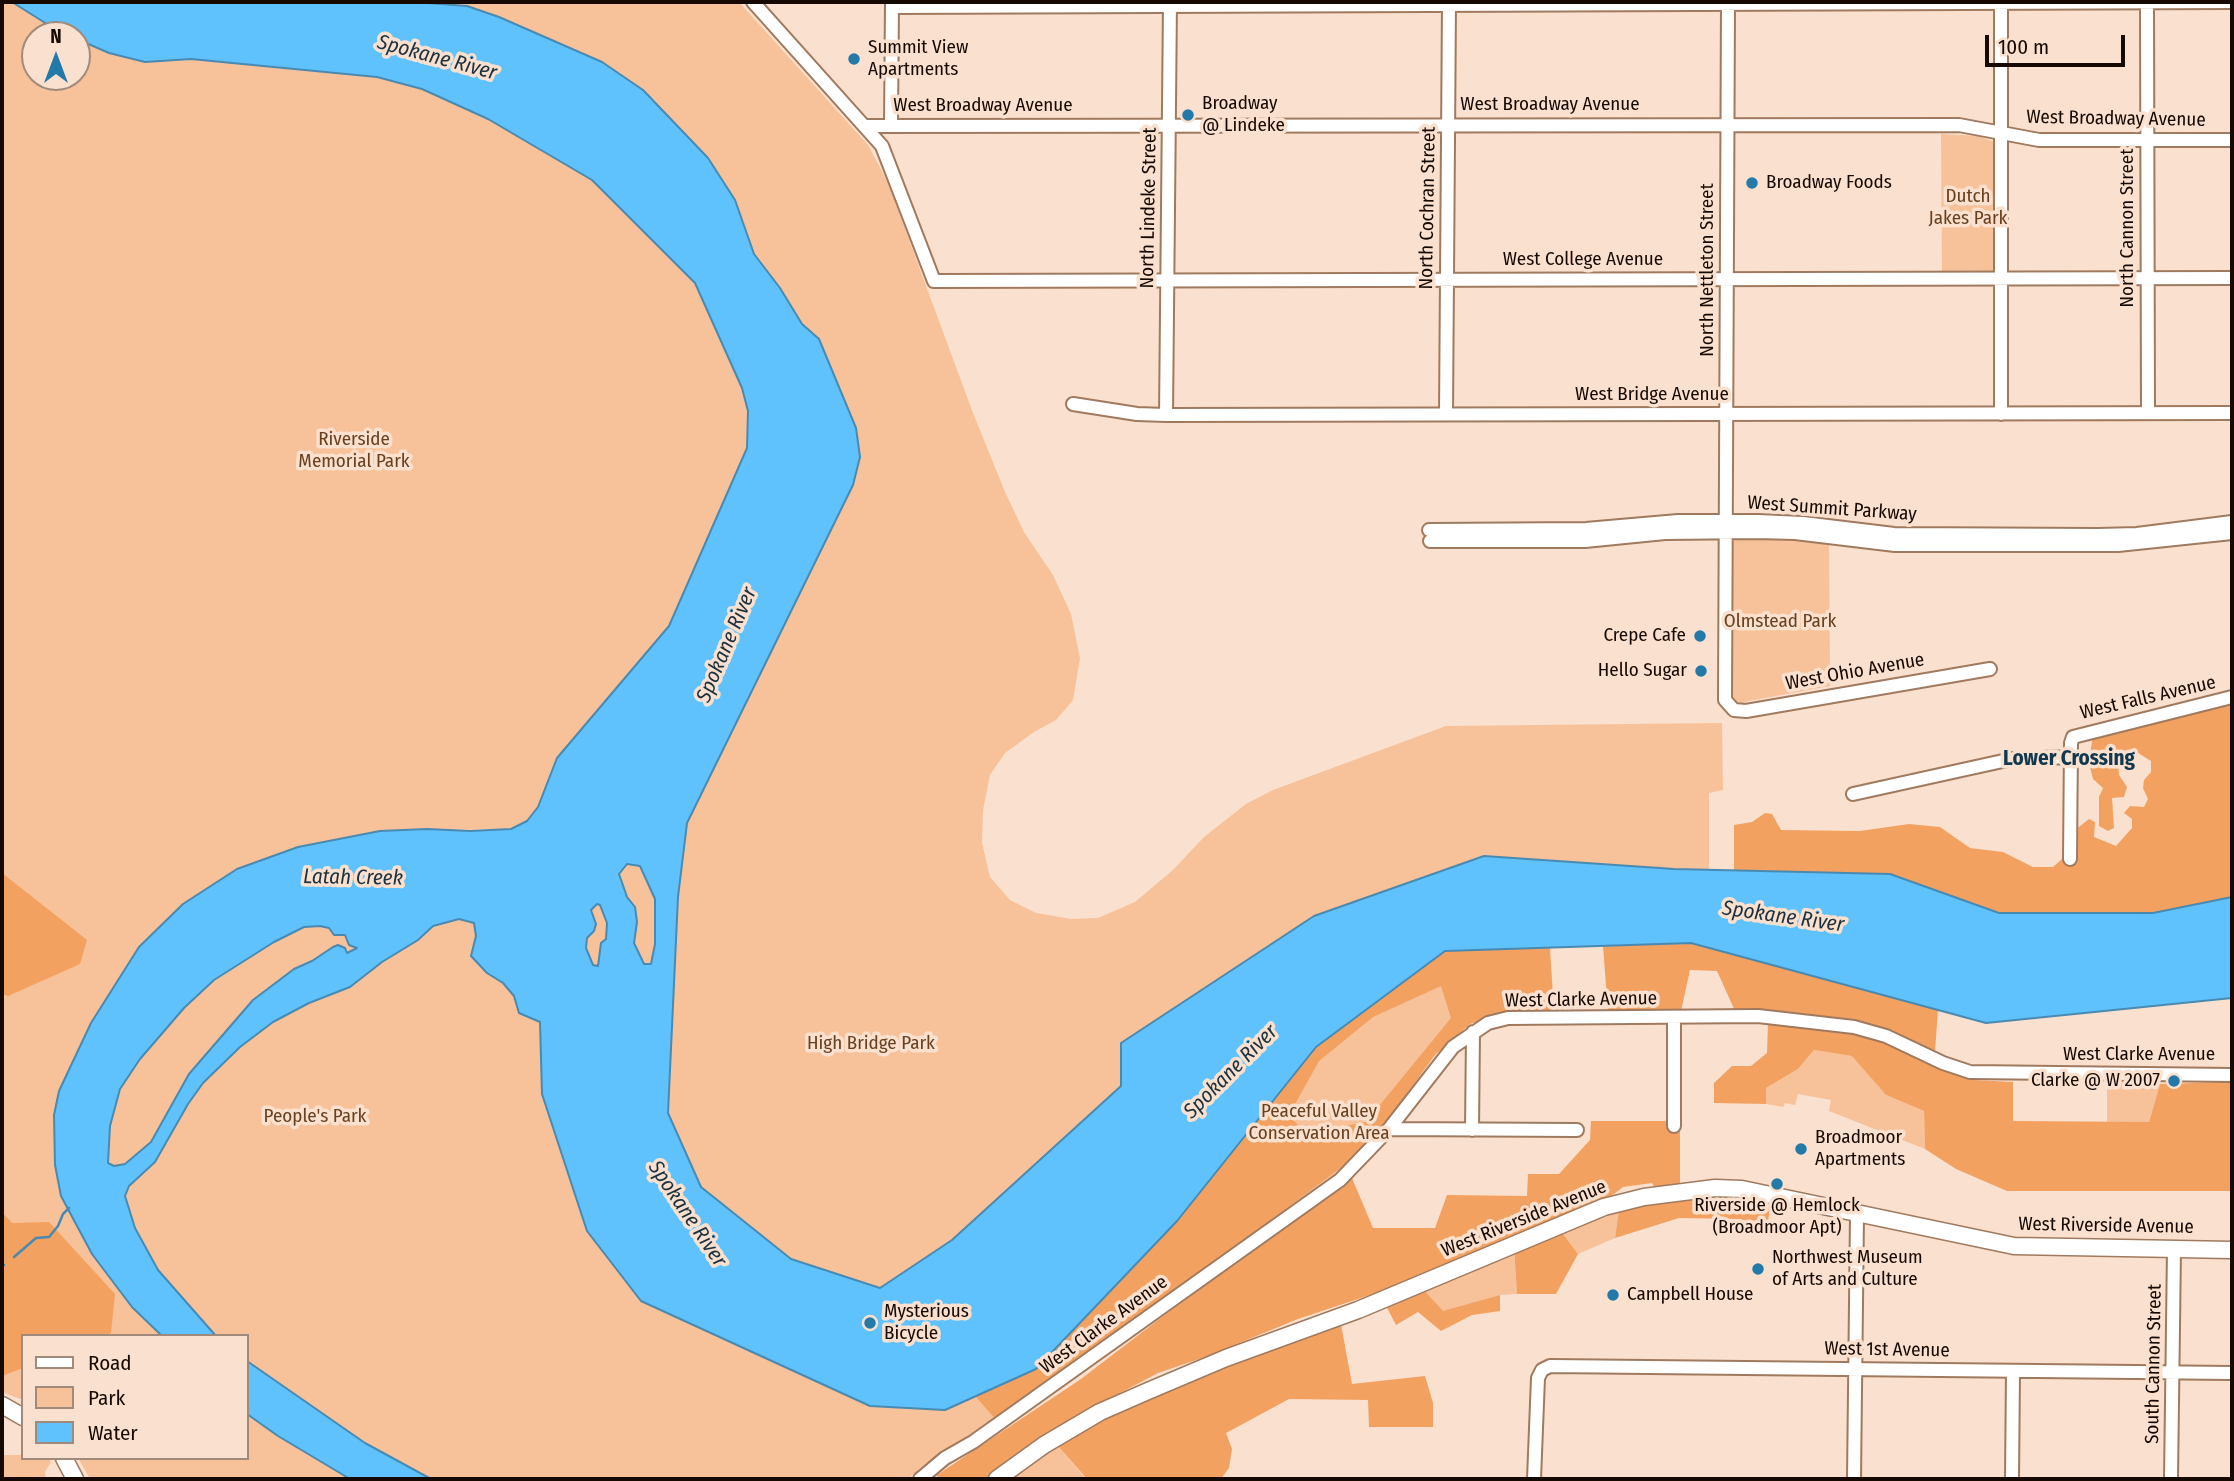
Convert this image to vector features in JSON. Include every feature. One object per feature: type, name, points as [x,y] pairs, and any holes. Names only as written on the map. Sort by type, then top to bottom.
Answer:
[{"type":"main road","name":"West Riverside Avenue","points":[[997,1479],[1044,1445],[1100,1412],[1226,1358],[1394,1295],[1604,1207],[1644,1197],[1741,1189],[2014,1246],[2232,1250]]},
{"type":"main road","points":[[2,1405],[21,1416]]},
{"type":"main road","points":[[65,1460],[75,1479]]},
{"type":"street","points":[[752,2],[867,126]]},
{"type":"street","name":"North Nettleton Street","points":[[1728,2],[1724,695],[1728,706]]},
{"type":"street","points":[[2001,2],[2001,414]]},
{"type":"street","name":"North Cannon Street","points":[[2147,2],[2148,413]]},
{"type":"street","points":[[891,126],[892,4],[2232,2]]},
{"type":"street","name":"North Lindeke Street","points":[[1166,415],[1170,4]]},
{"type":"street","name":"North Cochran Street","points":[[1446,414],[1449,4]]},
{"type":"street","name":"West Broadway Avenue","points":[[867,126],[1959,125],[2039,140],[2232,140]]},
{"type":"street","name":"West College Avenue","points":[[867,126],[886,155],[934,281],[2232,278]]},
{"type":"street","name":"West Bridge Avenue","points":[[1073,404],[1137,414],[1166,415],[2232,413]]},
{"type":"street","name":"West Summit Parkway","points":[[1429,535],[1492,535],[1663,522],[1726,526],[1790,522],[1940,540],[2065,540],[2136,545],[2232,533]]},
{"type":"street","name":"West Summit Parkway","points":[[2065,540],[2232,522]]},
{"type":"street","name":"West Ohio Avenue","points":[[1728,706],[1738,711],[1751,710],[1990,668]]},
{"type":"street","name":"West Falls Avenue","points":[[2071,758],[2073,737],[2079,733],[2232,698]]},
{"type":"street","points":[[1853,794],[2012,759],[2071,758],[2070,859]]},
{"type":"street","name":"West Clarke Avenue","points":[[920,1479],[945,1458],[973,1442],[1340,1180],[1390,1129],[1453,1047],[1488,1023],[1508,1018],[1758,1016],[1854,1027],[1886,1036],[1943,1063],[1970,1072],[2232,1075]]},
{"type":"street","points":[[1674,1017],[1674,1126]]},
{"type":"street","points":[[1472,1130],[1473,1032]]},
{"type":"street","points":[[1390,1129],[1577,1130]]},
{"type":"street","points":[[1854,1479],[1857,1214]]},
{"type":"street","name":"South Cannon Street","points":[[2171,1479],[2174,1249]]},
{"type":"street","name":"West 1st Avenue","points":[[1534,1479],[1538,1378],[1542,1370],[1550,1366],[2232,1373]]},
{"type":"street","points":[[2012,1479],[2013,1371]]},
{"type":"green space","name":"Riverside Memorial Park","points":[[2,2],[12,2],[42,21],[21,21],[21,91],[91,91],[91,45],[109,53],[145,62],[191,59],[377,77],[422,89],[488,119],[592,180],[695,283],[742,388],[748,411],[747,448],[669,626],[557,758],[538,807],[527,821],[512,829],[380,831],[298,847],[237,869],[139,947],[91,1023],[59,1091],[54,1115],[81,1200],[173,927],[536,864],[641,1301],[869,1406],[945,1409],[975,1396],[996,1420],[922,1466],[908,1479],[90,1479],[79,1460],[248,1460],[248,1334],[21,1334],[21,1399],[2,1392]]},
{"type":"green space","name":"High Bridge Park","points":[[415,2],[739,2],[868,145],[888,183],[1005,492],[1024,532],[1053,575],[1071,614],[1080,658],[1073,700],[1056,720],[1005,753],[990,775],[983,810],[982,843],[990,877],[1010,900],[1036,913],[1071,919],[1098,918],[1135,902],[1173,870],[1204,837],[1246,804],[1273,790],[1446,726],[1722,723],[1723,790],[1709,793],[1709,870],[1674,869],[1121,1086],[952,1240],[880,1288],[791,1259],[701,1187],[668,1113],[678,897],[687,822],[853,485],[860,457],[856,428],[819,339],[802,324],[780,288],[754,254],[735,200],[708,158],[602,62],[499,17],[467,6]]},
{"type":"green space","name":"Dutch Jakes Park","points":[[1941,134],[1978,136],[1995,144],[1995,272],[1942,272]]},
{"type":"green space","name":"Olmstead Park","points":[[1733,537],[1829,541],[1830,686],[1740,704],[1733,702],[1729,695],[1730,542]]},
{"type":"green space","points":[[627,864],[640,866],[655,899],[656,944],[651,964],[644,964],[634,943],[637,922],[635,907],[627,897],[619,874]]},
{"type":"green space","points":[[597,904],[600,905],[607,922],[606,939],[601,943],[598,966],[593,966],[586,948],[587,938],[594,931],[590,910]]},
{"type":"green space","name":"Peaceful Valley Conservation Area","points":[[1445,951],[1492,1012],[1461,1026],[1437,1051],[1353,1161],[1258,1229],[1177,1221],[1316,1047]]},
{"type":"green space","points":[[1814,1050],[1853,1056],[1886,1095],[1924,1111],[1925,1149],[1829,1111],[1831,1100],[1798,1094],[1795,1105],[1785,1103],[1783,1107],[1766,1104],[1766,1088],[1798,1069]]},
{"type":"green space","points":[[2107,1080],[2155,1081],[2160,1084],[2149,1122],[2107,1122]]},
{"type":"green space","points":[[1619,1210],[1615,1238],[1578,1254],[1560,1230]]},
{"type":"green space","points":[[1514,1248],[1517,1294],[1500,1295],[1443,1312],[1422,1288]]},
{"type":"green space","points":[[1058,1446],[1086,1479],[1009,1479]]},
{"type":"green space","points":[[2,1455],[21,1455],[21,1460],[51,1462],[45,1472],[46,1479],[2,1479]]},
{"type":"shaded area","points":[[2232,700],[2232,897],[2153,913],[1999,913],[1890,874],[1734,870],[1734,825],[1752,822],[1765,813],[1772,814],[1781,830],[1860,831],[1909,824],[1940,827],[1970,848],[2003,852],[2033,867],[2053,867],[2062,859],[2076,858],[2075,830],[2089,819],[2095,822],[2094,837],[2116,846],[2132,828],[2132,819],[2124,813],[2130,806],[2144,807],[2148,799],[2143,788],[2144,780],[2151,772],[2151,761],[2138,753],[2122,755],[2118,761],[2119,775],[2127,787],[2124,797],[2112,798],[2114,828],[2108,831],[2099,826],[2099,797],[2103,788],[2093,779],[2089,763],[2093,734]]},
{"type":"shaded area","points":[[2,873],[87,940],[80,964],[8,996],[2,994]]},
{"type":"shaded area","points":[[1691,943],[1938,1009],[1935,1052],[1887,1030],[1847,1019],[1735,1011],[1717,971],[1690,970],[1681,1011],[1608,1012],[1603,946]]},
{"type":"shaded area","name":"Peaceful Valley Conservation Area","points":[[1550,948],[1554,1012],[1497,1015],[1470,1024],[1435,1055],[1380,1131],[1351,1160],[1170,1296],[996,1420],[975,1396],[1037,1369],[1177,1221],[1316,1047],[1445,951]],"holes":[[[1441,986],[1451,1018],[1366,1122],[1305,1133],[1289,1115],[1319,1061],[1373,1017]]]},
{"type":"shaded area","points":[[1768,1023],[1851,1033],[1886,1042],[1974,1080],[2013,1082],[2013,1121],[2149,1122],[2160,1084],[2232,1082],[2232,1191],[2007,1191],[1956,1169],[1925,1149],[1924,1111],[1886,1095],[1852,1056],[1814,1050],[1798,1069],[1766,1088],[1766,1104],[1714,1103],[1714,1083],[1732,1066],[1751,1066],[1767,1053]]},
{"type":"shaded area","points":[[1591,1121],[1680,1121],[1680,1185],[1655,1188],[1652,1183],[1623,1187],[1610,1197],[1418,1279],[1298,1319],[1158,1373],[1103,1402],[1014,1456],[988,1479],[938,1479],[937,1475],[1081,1379],[1352,1178],[1373,1228],[1435,1228],[1447,1195],[1527,1196],[1528,1174],[1559,1174],[1590,1140]]},
{"type":"shaded area","points":[[1738,1194],[1771,1202],[1767,1227],[1740,1219],[1679,1218],[1615,1238],[1619,1210],[1675,1199]]},
{"type":"shaded area","points":[[2,1212],[12,1223],[49,1222],[115,1294],[111,1333],[21,1334],[21,1369],[2,1376]]},
{"type":"shaded area","points":[[1560,1230],[1578,1254],[1556,1294],[1517,1294],[1514,1248]]},
{"type":"shaded area","points":[[1422,1288],[1443,1311],[1500,1295],[1500,1311],[1472,1315],[1441,1331],[1418,1312],[1396,1325],[1385,1304]]},
{"type":"shaded area","points":[[1340,1319],[1352,1384],[1425,1376],[1433,1403],[1433,1427],[1369,1427],[1368,1400],[1289,1399],[1226,1433],[1232,1449],[1229,1468],[1221,1479],[1087,1479],[1058,1446],[1113,1409]]},
{"type":"water","points":[[12,2],[415,2],[467,6],[499,17],[602,62],[643,90],[708,158],[735,200],[754,254],[780,288],[802,324],[819,339],[856,428],[860,457],[853,485],[687,823],[678,897],[668,1113],[701,1187],[791,1259],[880,1288],[952,1240],[1121,1086],[1121,1043],[1314,916],[1484,856],[1674,869],[1890,874],[1999,913],[2153,913],[2232,897],[2232,998],[1986,1023],[1691,943],[1445,951],[1316,1047],[1177,1221],[1036,1369],[945,1410],[870,1406],[641,1301],[587,1231],[542,1094],[540,1022],[519,1013],[514,996],[471,956],[476,936],[474,923],[459,919],[433,926],[418,940],[382,962],[350,987],[309,1003],[273,1022],[240,1047],[203,1083],[155,1162],[129,1186],[125,1196],[135,1228],[158,1270],[214,1334],[160,1334],[132,1307],[92,1254],[61,1196],[55,1165],[54,1115],[59,1091],[91,1023],[139,947],[183,904],[237,869],[298,847],[380,831],[511,829],[527,821],[538,807],[557,758],[669,626],[747,448],[748,411],[742,388],[695,283],[592,180],[488,119],[422,89],[377,77],[191,59],[145,62],[109,53],[91,45],[91,21],[42,21]],"holes":[[[627,864],[640,866],[655,899],[655,944],[651,964],[644,964],[634,943],[637,922],[635,907],[627,897],[619,874]],[[597,904],[600,905],[607,923],[606,939],[601,943],[598,966],[593,965],[586,948],[587,938],[594,931],[596,924],[591,910]],[[304,927],[329,928],[334,935],[345,935],[349,945],[357,948],[347,953],[345,948],[338,945],[333,947],[294,969],[253,1000],[189,1074],[151,1142],[125,1164],[114,1166],[108,1163],[110,1126],[120,1089],[140,1059],[184,1008],[214,980],[274,942]]]},
{"type":"water","points":[[248,1362],[365,1443],[431,1479],[350,1479],[248,1415]]},
{"type":"waterway","points":[[14,1257],[36,1238],[49,1237],[69,1208]]},
{"type":"place","name":"Summit View Apartments","points":[[854,59]]},
{"type":"place","name":"Broadway @ Lindeke","points":[[1188,115]]},
{"type":"place","name":"Broadway Foods","points":[[1752,183]]},
{"type":"place","name":"Crepe Cafe","points":[[1700,636]]},
{"type":"place","name":"Hello Sugar","points":[[1701,671]]},
{"type":"place","name":"Clarke @ W 2007","points":[[2174,1081]]},
{"type":"place","name":"Broadmoor Apartments","points":[[1801,1149]]},
{"type":"place","name":"Riverside @ Hemlock (Broadmoor Apt)","points":[[1777,1184]]},
{"type":"place","name":"Northwest Museum of Arts and Culture","points":[[1758,1269]]},
{"type":"place","name":"Campbell House","points":[[1613,1295]]},
{"type":"place","name":"Mysterious Bicycle","points":[[870,1323]]},
{"type":"district","name":"Lower Crossing","points":[[2069,759]]},
{"type":"water label","name":"Spokane River","points":[[437,58]]},
{"type":"water label","name":"Spokane River","points":[[727,645]]},
{"type":"water label","name":"Latah Creek","points":[[353,878]]},
{"type":"water label","name":"Spokane River","points":[[1783,917]]},
{"type":"water label","name":"Spokane River","points":[[1231,1072]]},
{"type":"water label","name":"Spokane River","points":[[687,1214]]},
{"type":"park label","name":"People's Park","points":[[315,1117]]}]
